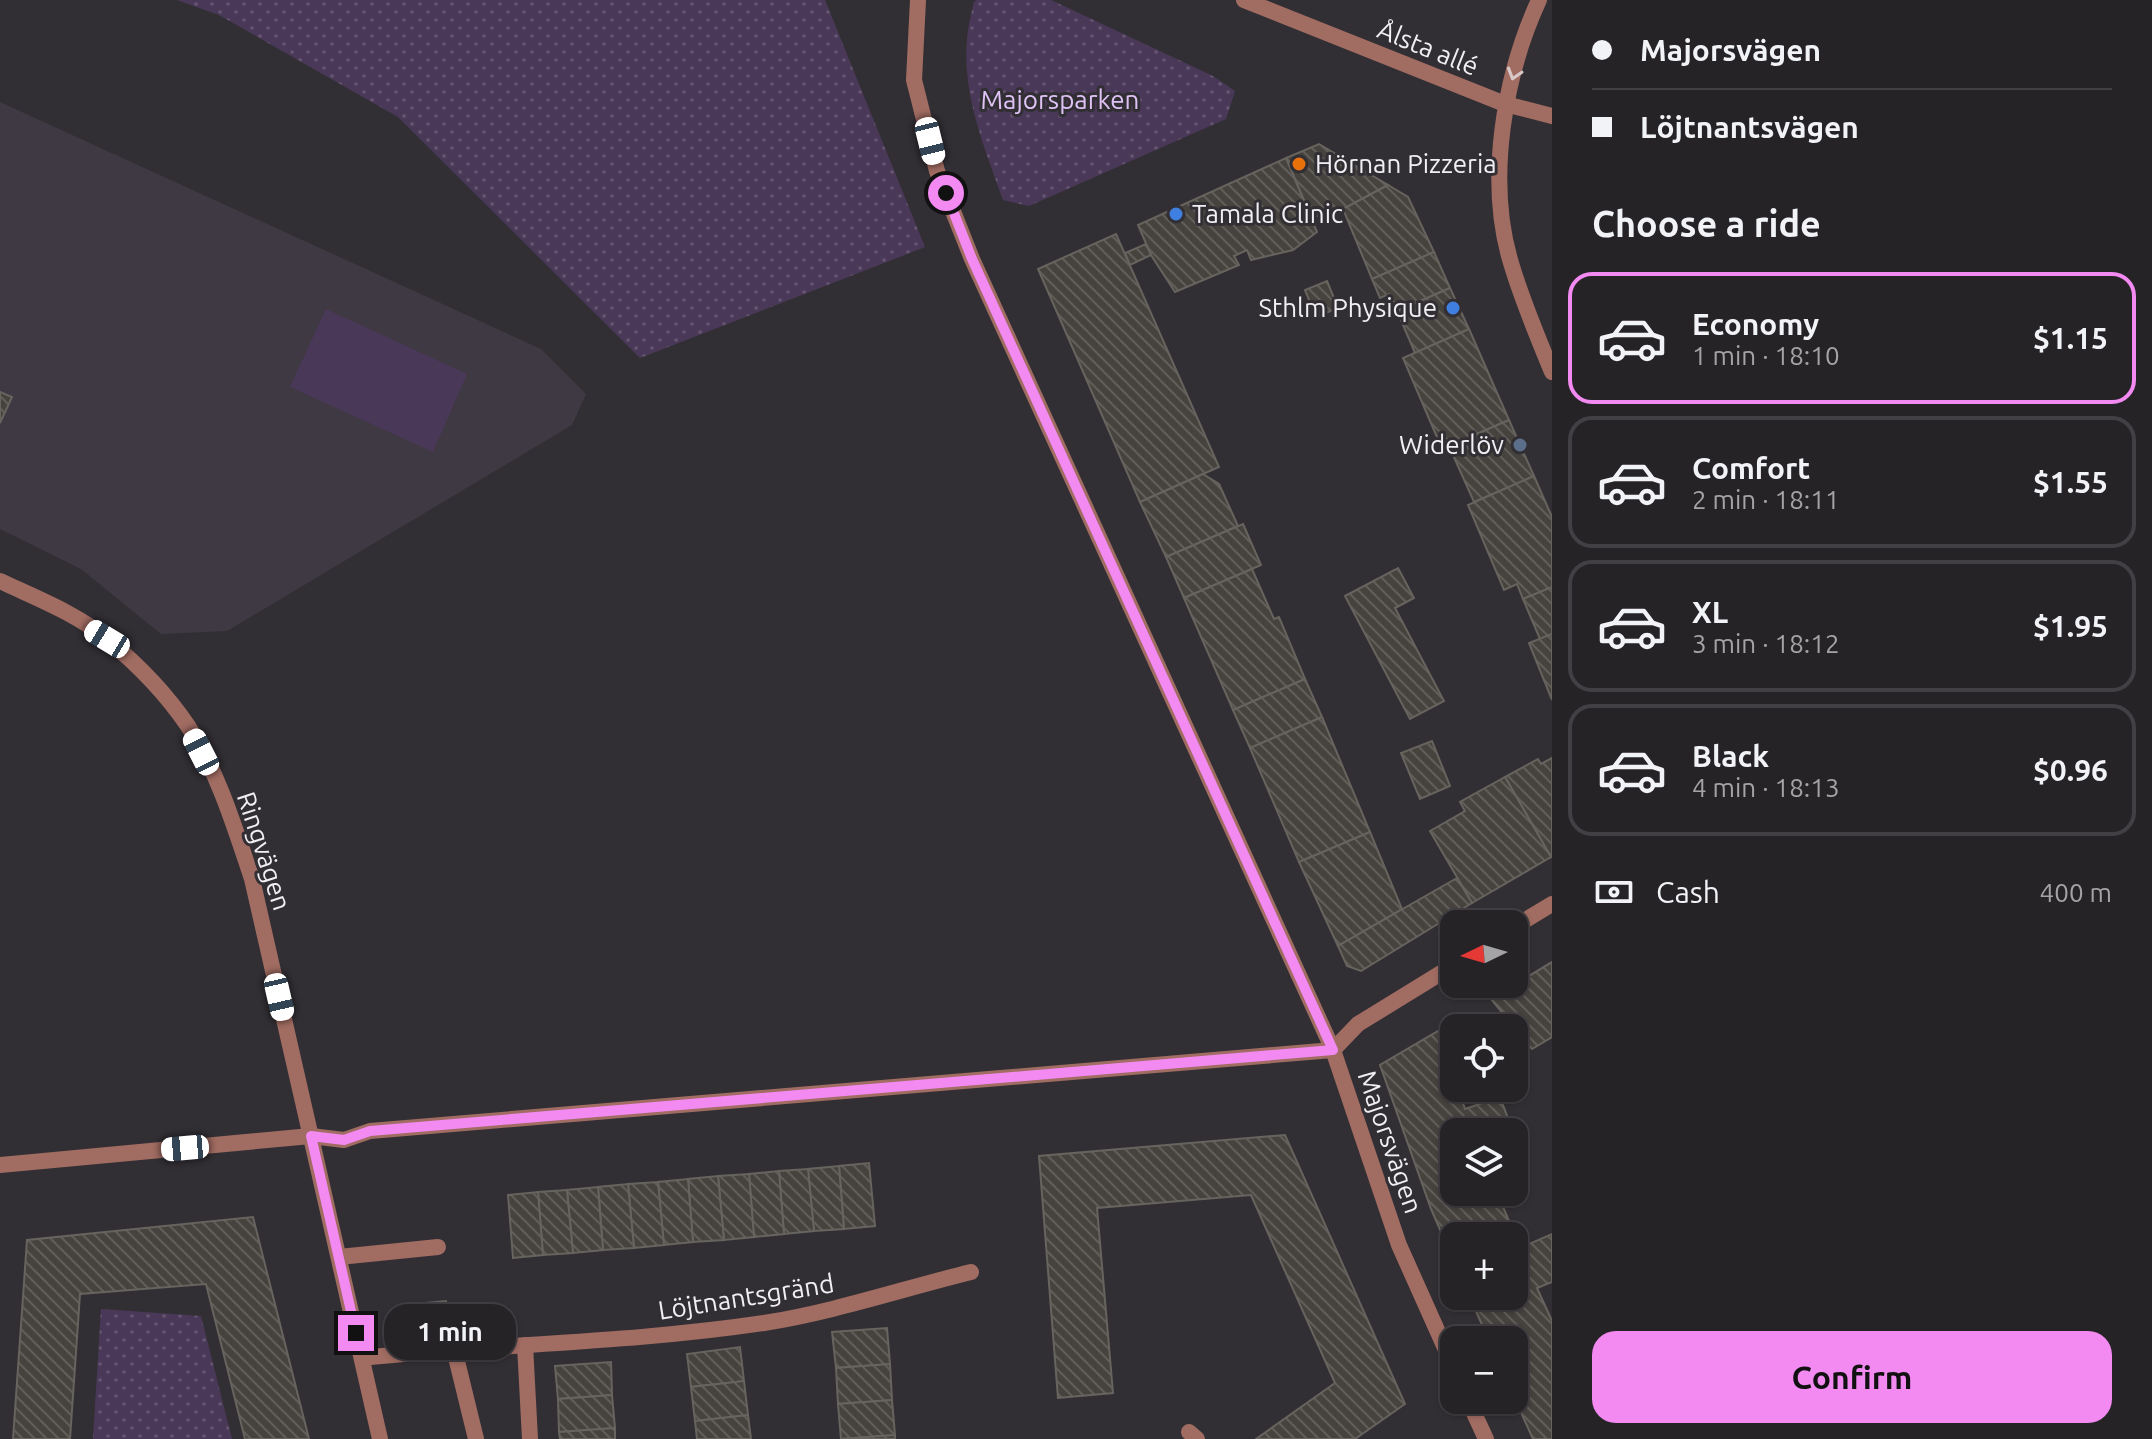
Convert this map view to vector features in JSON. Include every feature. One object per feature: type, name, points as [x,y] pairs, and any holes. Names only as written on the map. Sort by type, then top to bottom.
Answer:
[{"type":"street","name":"Majorsvägen","points":[[918,0],[914,80],[937,171],[972,259],[1333,1050],[1399,1245],[1440,1337]]},
{"type":"street","name":"Ålsta allé","points":[[1244,0],[1505,104],[1552,116]]},
{"type":"street","points":[[1539,0],[1505,104],[1500,171],[1502,214],[1510,261],[1552,372]]},
{"type":"street","name":"Ringvägen","points":[[0,581],[51,605],[107,639],[160,692],[189,727],[226,801],[252,879],[380,1439]]},
{"type":"street","points":[[1528,919],[1552,904]]},
{"type":"street","points":[[0,1165],[311,1136],[344,1140],[370,1131],[1333,1050],[1358,1024],[1440,974]]},
{"type":"street","points":[[339,1257],[438,1247]]},
{"type":"street","name":"Löjtnantsgränd","points":[[362,1358],[652,1337],[766,1322],[831,1310],[971,1272]]},
{"type":"street","points":[[525,1345],[530,1439]]},
{"type":"street","points":[[454,1349],[476,1439]]},
{"type":"street","points":[[1474,1414],[1486,1439]]},
{"type":"shaded area","points":[[0,102],[541,349],[586,394],[572,425],[227,631],[161,634],[81,569],[0,529]]},
{"type":"green space","points":[[177,0],[825,0],[925,247],[640,358],[398,117],[219,15]]},
{"type":"green space","name":"Majorsparken","points":[[977,0],[1051,0],[1213,76],[1235,91],[1226,119],[1029,206],[1003,200],[976,121],[968,81],[967,34]]},
{"type":"green space","points":[[326,309],[467,374],[433,452],[290,387]]},
{"type":"green space","points":[[101,1309],[201,1316],[232,1439],[93,1439]]},
{"type":"building","points":[[1319,144],[1388,185],[1329,217],[1327,212],[1312,219],[1286,158]]},
{"type":"building","points":[[1286,158],[1317,232],[1293,250],[1251,260],[1247,250],[1234,256],[1239,265],[1175,292],[1151,255],[1138,225]]},
{"type":"building","points":[[1388,185],[1408,197],[1434,252],[1372,279],[1343,209]]},
{"type":"building","points":[[1116,234],[1219,467],[1140,502],[1038,269]]},
{"type":"building","points":[[1146,244],[1151,255],[1130,265],[1125,253]]},
{"type":"building","points":[[1434,252],[1450,288],[1397,311],[1389,294],[1380,298],[1372,279]]},
{"type":"building","points":[[1327,281],[1338,308],[1316,317],[1305,290]]},
{"type":"building","points":[[1450,288],[1469,329],[1415,353],[1397,311]]},
{"type":"building","points":[[1469,329],[1509,420],[1442,449],[1403,358]]},
{"type":"building","points":[[0,392],[12,397],[0,423]]},
{"type":"building","points":[[1509,420],[1534,476],[1474,502],[1449,446]]},
{"type":"building","points":[[1203,474],[1219,484],[1238,526],[1166,557],[1140,502]]},
{"type":"building","points":[[1534,476],[1552,517],[1552,587],[1523,599],[1517,584],[1504,590],[1468,505]]},
{"type":"building","points":[[1243,524],[1261,565],[1184,598],[1166,557]]},
{"type":"building","points":[[1398,568],[1414,598],[1395,608],[1444,701],[1410,719],[1345,596]]},
{"type":"building","points":[[1252,569],[1274,619],[1279,617],[1305,679],[1233,710],[1184,598]]},
{"type":"building","points":[[1552,587],[1552,634],[1540,639],[1523,599]]},
{"type":"building","points":[[1552,634],[1552,700],[1529,643]]},
{"type":"building","points":[[1305,679],[1322,717],[1250,748],[1233,710]]},
{"type":"building","points":[[1322,717],[1370,832],[1299,862],[1250,748]]},
{"type":"building","points":[[1432,741],[1450,786],[1420,799],[1401,753]]},
{"type":"building","points":[[1552,758],[1551,857],[1505,777],[1538,759],[1541,764]]},
{"type":"building","points":[[1505,777],[1551,857],[1472,903],[1430,831],[1465,811],[1460,802]]},
{"type":"building","points":[[1370,832],[1402,909],[1338,946],[1299,862]]},
{"type":"building","points":[[1457,878],[1472,903],[1461,910],[1440,910],[1440,923],[1361,971],[1347,966],[1338,946]]},
{"type":"building","points":[[1552,962],[1552,1037],[1532,1049],[1528,1044],[1528,1014],[1503,1014],[1491,999],[1528,998],[1528,977]]},
{"type":"building","points":[[1438,1031],[1440,1102],[1463,1102],[1465,1109],[1485,1102],[1502,1102],[1508,1118],[1440,1118],[1440,1206],[1503,1206],[1509,1222],[1440,1222],[1440,1230],[1380,1065]]},
{"type":"building","points":[[1285,1135],[1405,1404],[1355,1439],[1256,1439],[1335,1383],[1251,1195],[1097,1208],[1113,1393],[1058,1398],[1039,1156]]},
{"type":"building","points":[[869,1163],[875,1226],[844,1229],[839,1166]]},
{"type":"building","points":[[839,1166],[844,1229],[814,1231],[808,1169]]},
{"type":"building","points":[[808,1169],[814,1231],[784,1234],[779,1171]]},
{"type":"building","points":[[779,1171],[784,1234],[754,1237],[749,1174]]},
{"type":"building","points":[[749,1174],[754,1237],[724,1240],[718,1176]]},
{"type":"building","points":[[718,1176],[724,1240],[693,1242],[688,1179]]},
{"type":"building","points":[[688,1179],[693,1242],[664,1245],[658,1182]]},
{"type":"building","points":[[658,1182],[664,1245],[634,1248],[628,1184]]},
{"type":"building","points":[[628,1184],[634,1248],[603,1250],[598,1187]]},
{"type":"building","points":[[598,1187],[603,1250],[573,1253],[567,1190]]},
{"type":"building","points":[[567,1190],[573,1253],[543,1255],[538,1192]]},
{"type":"building","points":[[538,1192],[543,1255],[513,1258],[508,1195]]},
{"type":"building","points":[[253,1217],[309,1439],[245,1439],[206,1284],[80,1294],[70,1439],[13,1439],[27,1240]]},
{"type":"building","points":[[1552,1234],[1552,1282],[1537,1288],[1552,1321],[1552,1439],[1533,1439],[1522,1414],[1528,1414],[1528,1326],[1483,1326],[1475,1310],[1528,1310],[1528,1244]]},
{"type":"building","points":[[446,1301],[448,1324],[416,1327],[414,1304]]},
{"type":"building","points":[[887,1328],[890,1364],[836,1368],[832,1332]]},
{"type":"building","points":[[740,1347],[744,1381],[691,1387],[687,1354]]},
{"type":"building","points":[[611,1362],[612,1395],[558,1399],[555,1366]]},
{"type":"building","points":[[890,1364],[892,1400],[838,1404],[836,1368]]},
{"type":"building","points":[[744,1381],[748,1415],[695,1421],[691,1387]]},
{"type":"building","points":[[612,1395],[615,1428],[559,1432],[558,1399]]},
{"type":"building","points":[[892,1400],[895,1435],[841,1439],[838,1404]]},
{"type":"building","points":[[748,1415],[751,1439],[697,1439],[695,1421]]},
{"type":"building","points":[[615,1428],[615,1439],[560,1439],[559,1432]]},
{"type":"building","points":[[895,1435],[895,1439],[841,1439]]},
{"type":"place","name":"Hörnan Pizzeria","points":[[1299,164]]},
{"type":"place","name":"Tamala Clinic","points":[[1176,214]]},
{"type":"place","name":"Sthlm Physique","points":[[1453,308]]},
{"type":"place","name":"Widerlöv","points":[[1520,445]]},
{"type":"route","points":[[356,1333],[311,1136],[344,1140],[370,1131],[1333,1050],[972,259],[946,193]]}]
